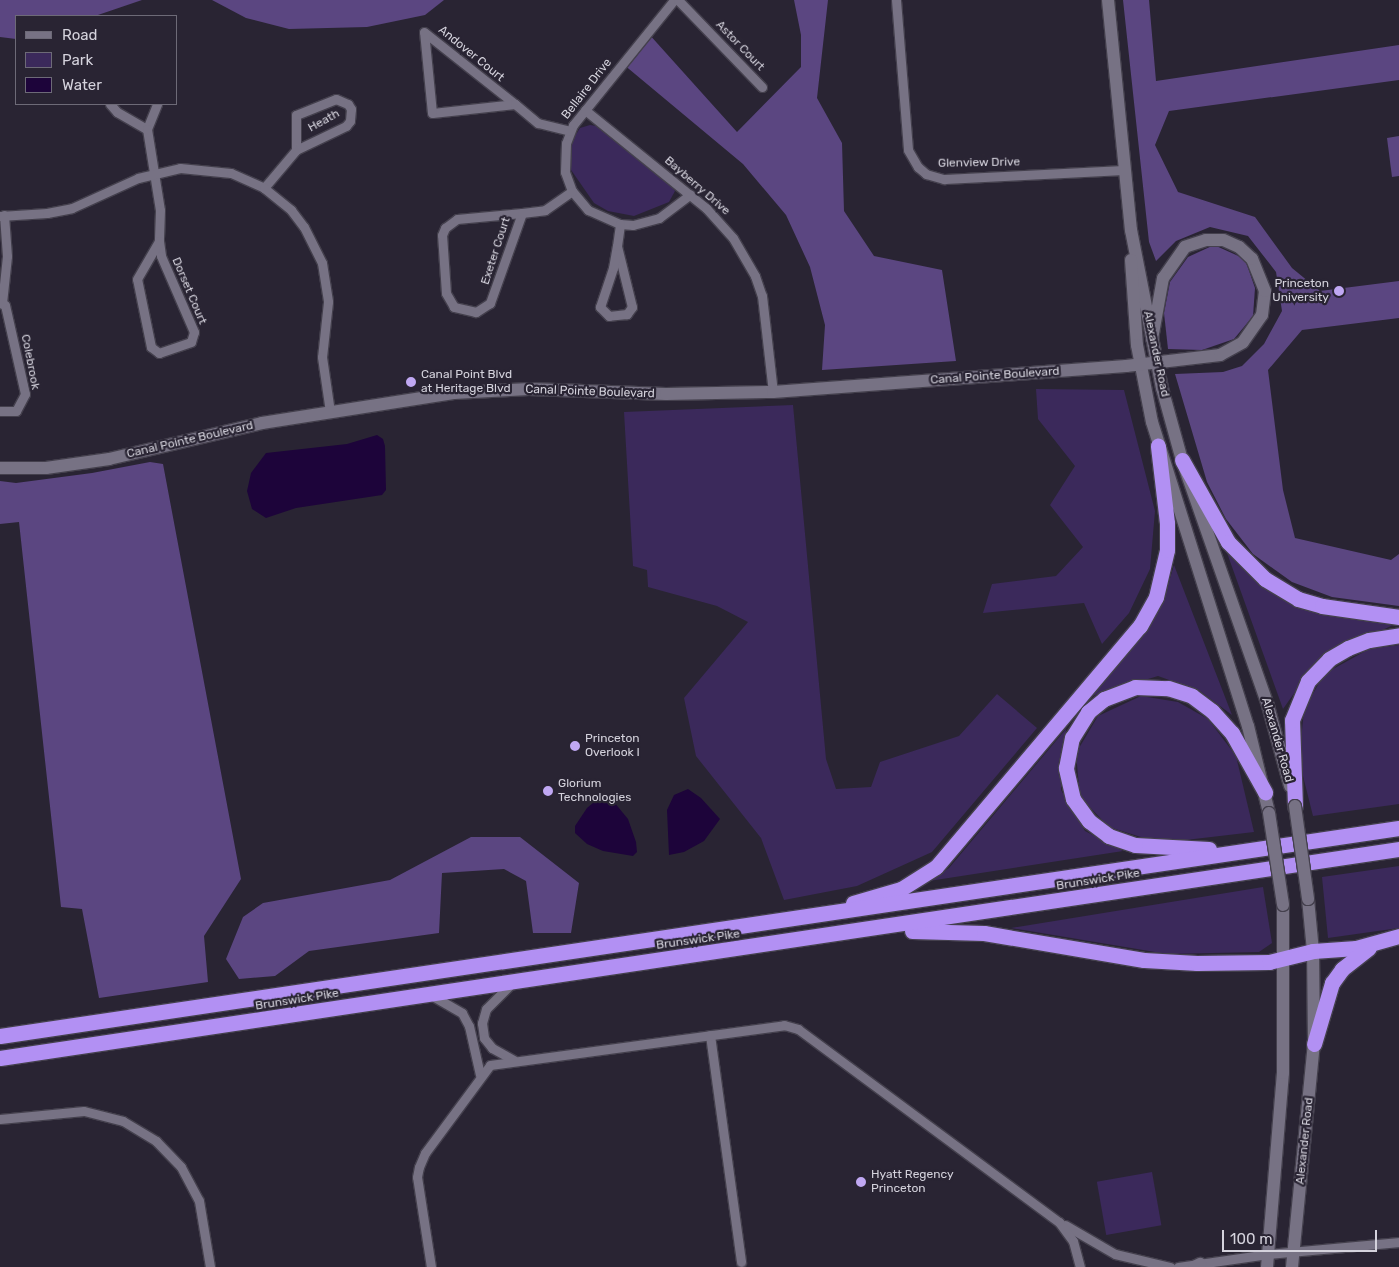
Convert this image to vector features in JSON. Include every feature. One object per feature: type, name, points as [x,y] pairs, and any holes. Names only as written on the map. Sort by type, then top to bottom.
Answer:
[{"type":"highway","points":[[790,920],[901,888],[936,868],[1134,634],[1156,597],[1167,550],[1167,523],[1158,446]]},
{"type":"highway","points":[[1182,460],[1228,542],[1265,580],[1298,599],[1322,606],[1399,617]]},
{"type":"highway","points":[[1295,806],[1292,726],[1308,681],[1320,667],[1343,651],[1370,640],[1399,635]]},
{"type":"highway","points":[[1255,850],[1156,848],[1125,843],[1109,836],[1089,821],[1073,799],[1066,768],[1068,748],[1082,719],[1104,700],[1135,688],[1168,688],[1192,696],[1219,717],[1238,743],[1265,792]]},
{"type":"highway","name":"Brunswick Pike","points":[[0,1036],[790,920],[1395,828]]},
{"type":"highway","name":"Brunswick Pike","points":[[0,1058],[856,932],[1399,849]]},
{"type":"highway","points":[[856,932],[984,933],[1161,962],[1260,962],[1286,959],[1314,951],[1374,944],[1399,936]]},
{"type":"highway","points":[[1314,1044],[1332,983],[1342,969],[1374,944]]},
{"type":"main road","name":"Alexander Road","points":[[1108,0],[1130,230],[1131,285],[1140,364],[1158,446],[1248,726],[1269,812],[1283,905],[1286,959],[1283,1073],[1266,1267]]},
{"type":"main road","name":"Alexander Road","points":[[1130,230],[1157,362],[1182,460],[1268,706],[1295,806],[1314,951],[1314,1044],[1292,1267]]},
{"type":"main road","points":[[1152,339],[1163,278],[1185,248],[1206,240],[1223,240],[1239,247],[1252,259],[1263,282],[1265,300],[1262,315],[1249,336],[1237,347],[1220,355],[1157,362]]},
{"type":"main road","name":"Canal Pointe Boulevard","points":[[0,468],[46,468],[109,459],[249,426],[330,412],[491,390],[666,394],[773,392],[1157,362]]},
{"type":"street","name":"Bellaire Drive","points":[[674,0],[570,131],[564,157],[572,192],[588,210],[620,224],[633,225],[659,218],[690,195]]},
{"type":"street","name":"Astor Court","points":[[678,0],[762,88]]},
{"type":"street","name":"Glenview Drive","points":[[896,0],[908,150],[915,163],[926,174],[944,179],[1124,170]]},
{"type":"street","name":"Andover Court","points":[[424,32],[507,98],[515,104],[432,113],[424,32]]},
{"type":"street","name":"Heath","points":[[336,99],[348,104],[352,115],[346,126],[296,150],[295,120],[300,111],[336,99]]},
{"type":"street","points":[[515,104],[547,127],[570,131]]},
{"type":"street","points":[[111,105],[117,112],[147,129],[157,105]]},
{"type":"street","name":"Bayberry Drive","points":[[585,110],[690,195],[734,238],[755,276],[766,318],[773,392]]},
{"type":"street","name":"Dorset Court","points":[[147,129],[156,172],[160,210],[160,256],[194,332],[191,342],[162,353],[151,347],[137,287],[140,270],[159,241]]},
{"type":"street","points":[[264,188],[296,150]]},
{"type":"street","points":[[1,303],[7,256],[2,216],[72,208],[156,172],[180,168],[215,169],[264,188],[291,210],[304,226],[322,263],[328,302],[322,357],[330,412]]},
{"type":"street","name":"Exeter Court","points":[[522,213],[490,303],[476,312],[454,307],[446,293],[442,235],[445,228],[457,219],[545,210],[572,192]]},
{"type":"street","points":[[617,246],[632,307],[627,314],[608,316],[600,307],[613,268],[620,224]]},
{"type":"street","name":"Colebrook","points":[[0,411],[16,411],[25,394],[5,305],[1,303]]},
{"type":"street","points":[[513,982],[486,1009],[482,1024],[484,1038],[492,1048],[514,1060]]},
{"type":"street","points":[[431,994],[462,1013],[469,1026],[480,1076]]},
{"type":"street","points":[[431,1267],[417,1177],[419,1167],[425,1153],[480,1076],[490,1065],[514,1060],[784,1025],[798,1029],[1059,1222],[1106,1250],[1170,1267]]},
{"type":"street","points":[[710,1035],[742,1265]]},
{"type":"street","points":[[0,1119],[84,1111],[123,1121],[156,1141],[181,1167],[199,1201],[210,1267]]},
{"type":"street","points":[[1059,1222],[1073,1241],[1080,1267]]},
{"type":"street","points":[[1178,1267],[1197,1266],[1294,1251],[1399,1242]]},
{"type":"green space","points":[[590,125],[596,126],[670,184],[675,191],[669,202],[634,216],[608,211],[594,203],[569,167],[572,141],[580,128]]},
{"type":"green space","points":[[1036,389],[1124,390],[1155,511],[1150,569],[1129,613],[1102,644],[1084,603],[983,613],[992,584],[1056,576],[1083,547],[1050,505],[1075,466],[1038,419]]},
{"type":"green space","points":[[793,405],[826,759],[836,789],[871,787],[880,762],[959,736],[997,694],[1037,728],[932,852],[857,886],[784,900],[761,838],[696,756],[684,698],[748,622],[717,606],[648,587],[647,570],[633,566],[624,412]]},
{"type":"green space","points":[[1227,553],[1300,607],[1395,624],[1316,662],[1283,709]]},
{"type":"green space","points":[[1174,565],[1232,715],[1200,691],[1158,676],[1092,696],[1142,636],[1163,602]]},
{"type":"green space","points":[[1399,645],[1399,804],[1313,816],[1299,760],[1304,710],[1324,674],[1369,649]]},
{"type":"green space","points":[[1141,696],[1178,702],[1208,719],[1236,756],[1254,832],[1160,843],[1109,827],[1080,797],[1076,753],[1098,716]]},
{"type":"green space","points":[[1066,729],[1061,790],[1085,831],[1123,851],[929,881],[949,868]]},
{"type":"green space","points":[[1399,866],[1399,928],[1328,938],[1322,877]]},
{"type":"green space","points":[[1263,887],[1272,943],[1259,952],[1167,954],[1011,928]]},
{"type":"green space","points":[[1152,1172],[1161,1225],[1106,1235],[1097,1182]]},
{"type":"shaded area","points":[[0,0],[142,0],[98,15],[15,15],[15,39],[0,37]]},
{"type":"shaded area","points":[[212,0],[444,0],[425,15],[367,27],[289,29],[246,18]]},
{"type":"shaded area","points":[[794,0],[828,0],[817,98],[842,143],[844,211],[874,256],[942,270],[956,361],[822,370],[825,325],[810,267],[786,215],[743,164],[623,64],[648,33],[737,132],[801,67],[801,35]]},
{"type":"shaded area","points":[[1123,0],[1149,0],[1156,81],[1399,45],[1399,80],[1169,111],[1155,145],[1178,192],[1255,217],[1292,268],[1320,291],[1399,281],[1399,318],[1302,330],[1268,370],[1283,490],[1295,538],[1391,560],[1399,554],[1399,606],[1332,597],[1292,582],[1253,554],[1226,519],[1207,482],[1175,374],[1223,372],[1242,366],[1264,344],[1282,311],[1276,272],[1248,236],[1210,227],[1176,241],[1156,261],[1149,242]]},
{"type":"shaded area","points":[[1399,136],[1399,176],[1392,177],[1387,138]]},
{"type":"shaded area","points":[[1214,245],[1245,259],[1255,288],[1253,316],[1234,339],[1202,350],[1168,349],[1164,313],[1170,282],[1188,257]]},
{"type":"shaded area","points":[[150,462],[163,464],[241,879],[204,936],[208,982],[99,998],[82,909],[61,907],[19,522],[0,524],[0,481],[16,483],[92,473]]},
{"type":"shaded area","points":[[471,837],[520,837],[579,883],[571,933],[533,933],[526,881],[504,869],[442,873],[439,933],[309,951],[275,976],[239,979],[226,959],[243,917],[263,903],[390,880]]},
{"type":"water","points":[[377,435],[383,439],[385,446],[386,490],[382,495],[296,508],[266,518],[252,509],[247,491],[251,473],[266,453],[347,444]]},
{"type":"water","points":[[688,789],[701,798],[720,819],[704,841],[684,852],[669,855],[667,810],[674,795]]},
{"type":"water","points":[[609,796],[628,819],[636,842],[637,852],[633,856],[603,851],[587,844],[575,833],[575,826],[587,808],[600,797]]},
{"type":"place","name":"Princeton University","points":[[1339,291]]},
{"type":"place","name":"Canal Point Blvd at Heritage Blvd","points":[[411,382]]},
{"type":"place","name":"Princeton Overlook I","points":[[575,746]]},
{"type":"place","name":"Glorium Technologies","points":[[548,791]]},
{"type":"place","name":"Hyatt Regency Princeton","points":[[861,1182]]}]
